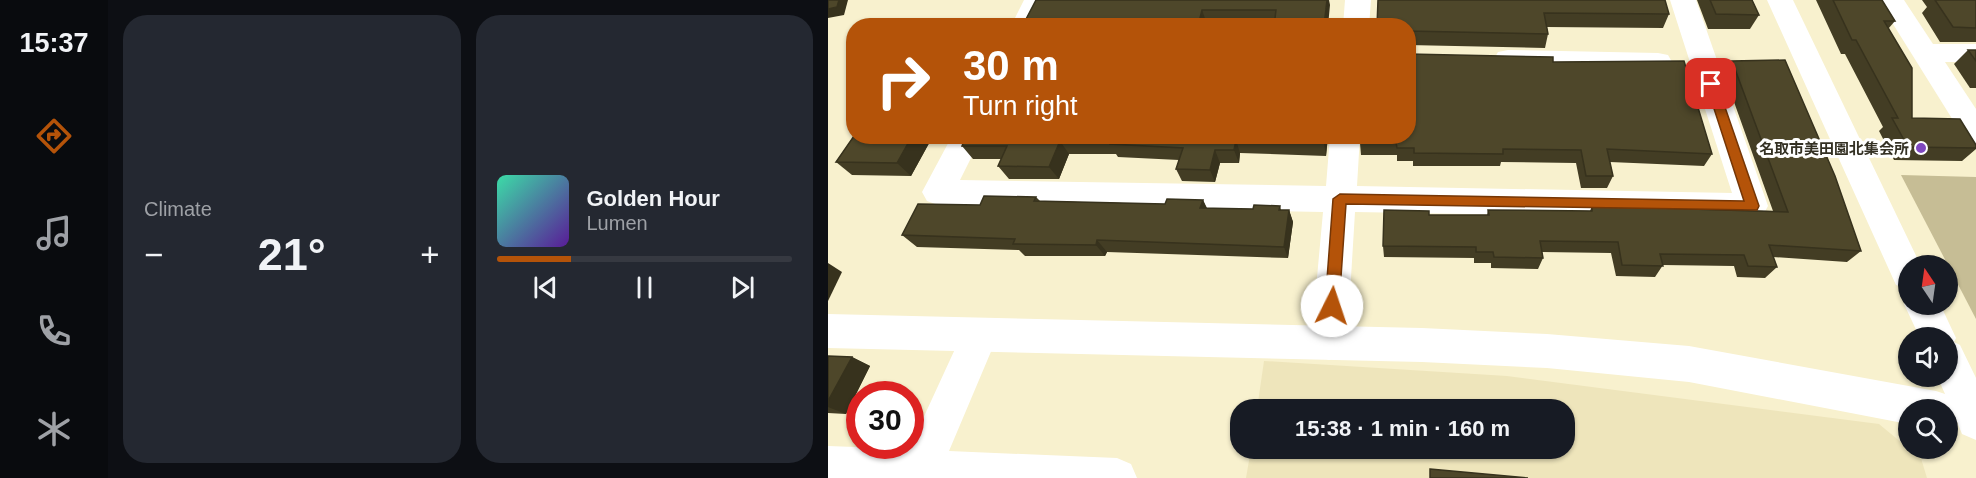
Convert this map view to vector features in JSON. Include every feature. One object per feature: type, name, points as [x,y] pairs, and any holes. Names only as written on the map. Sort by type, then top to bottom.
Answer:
[{"type":"street","points":[[1028,18],[1037,0]]},
{"type":"street","points":[[1357,18],[1358,0]]},
{"type":"street","points":[[963,144],[938,192],[1752,206],[1683,0]]},
{"type":"street","points":[[1780,0],[1899,255]]},
{"type":"street","points":[[1891,0],[1976,133]]},
{"type":"street","points":[[1925,53],[1976,53]]},
{"type":"street","points":[[1480,58],[1705,63]]},
{"type":"street","points":[[1329,344],[1344,144]]},
{"type":"street","points":[[828,331],[1547,351],[1689,364],[1898,403]]},
{"type":"street","points":[[921,469],[980,335]]},
{"type":"street","points":[[1958,387],[1968,416]]},
{"type":"street","points":[[828,466],[1117,478]]},
{"type":"shaded area","points":[[1901,175],[1976,177],[1976,319],[1958,284],[1958,255],[1943,255]]},
{"type":"shaded area","points":[[1264,361],[1507,376],[1879,424],[1898,440],[1898,459],[1921,459],[1927,478],[1246,478],[1249,459],[1575,459],[1575,399],[1258,399]]},
{"type":"building","points":[[828,0],[839,0],[837,7],[828,9]]},
{"type":"building","points":[[1036,0],[1327,0],[1325,18],[1275,18],[1276,10],[1202,10],[1200,18],[1027,18]]},
{"type":"building","points":[[1378,0],[1665,0],[1669,14],[1544,13],[1548,34],[1416,31],[1416,18],[1377,18]]},
{"type":"building","points":[[1710,0],[1752,0],[1759,15],[1716,14]]},
{"type":"building","points":[[1833,0],[1882,0],[1895,21],[1884,21],[1912,68],[1912,118],[1960,119],[1976,148],[1908,147],[1892,118],[1898,118],[1856,40],[1852,40]]},
{"type":"building","points":[[1935,0],[1976,0],[1976,28],[1953,27]]},
{"type":"building","points":[[1968,50],[1976,50],[1976,61]]},
{"type":"building","points":[[1416,54],[1553,57],[1553,62],[1684,61],[1712,154],[1607,149],[1613,176],[1586,176],[1581,150],[1503,149],[1503,154],[1414,153],[1414,148],[1397,148],[1396,144],[1416,144]]},
{"type":"building","points":[[1785,60],[1835,176],[1861,251],[1769,245],[1777,267],[1748,266],[1744,255],[1660,254],[1663,266],[1622,265],[1618,242],[1540,241],[1543,258],[1494,257],[1493,252],[1476,252],[1476,247],[1383,246],[1384,210],[1429,211],[1429,215],[1489,215],[1488,210],[1592,211],[1592,206],[1788,212],[1732,61]]},
{"type":"building","points":[[848,144],[908,144],[897,163],[836,162]]},
{"type":"building","points":[[963,144],[1059,144],[1049,167],[998,166],[1007,146],[962,146]]},
{"type":"building","points":[[1110,144],[1235,144],[1234,150],[1215,150],[1210,170],[1176,169],[1183,148]]},
{"type":"building","points":[[984,196],[1036,197],[1034,201],[1165,204],[1167,199],[1203,200],[1200,208],[1253,209],[1254,205],[1280,206],[1279,210],[1289,210],[1284,247],[1097,240],[1096,245],[1013,244],[1015,239],[902,235],[918,204],[980,205]]},
{"type":"building","points":[[828,356],[852,357],[828,401]]},
{"type":"building","points":[[1430,469],[1528,478],[1430,478]]},
{"type":"place","name":"名取市美田園北集会所","points":[[1921,148]]},
{"type":"route","points":[[1332,306],[1340,199],[1752,206],[1711,84]]}]
